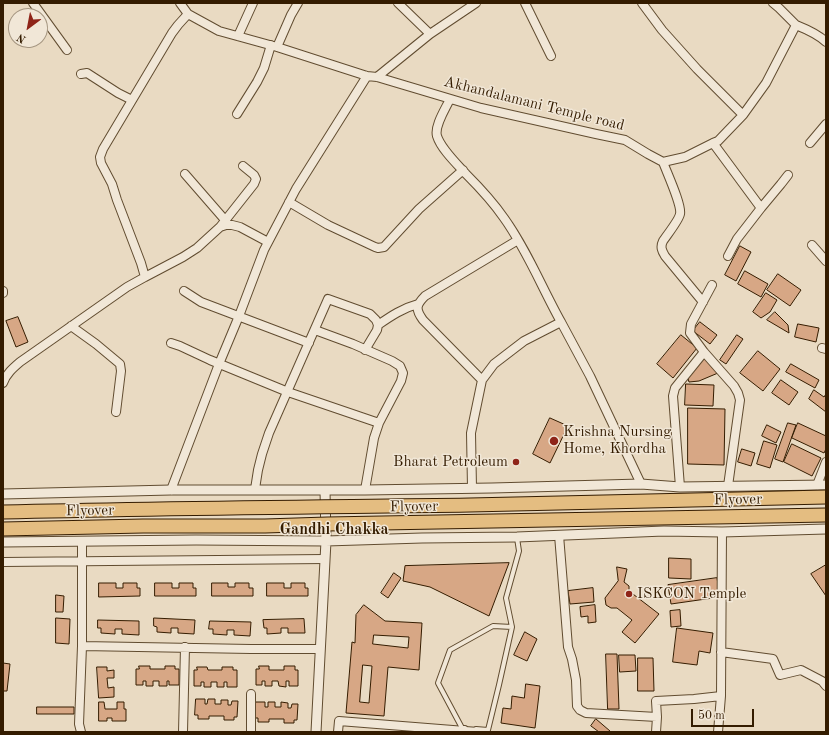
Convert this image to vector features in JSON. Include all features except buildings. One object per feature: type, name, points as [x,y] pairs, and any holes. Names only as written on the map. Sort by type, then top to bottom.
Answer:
[{"type":"highway","name":"Flyover","points":[[3,512],[165,508],[472,505],[826,497]]},
{"type":"highway","name":"Flyover","points":[[3,529],[142,526],[265,526],[826,515]]},
{"type":"street","points":[[34,3],[68,50]]},
{"type":"street","name":"Akhandalamani Temple road","points":[[180,3],[188,14],[219,31],[481,108],[625,140],[663,162]]},
{"type":"street","points":[[238,36],[253,3]]},
{"type":"street","points":[[237,114],[257,82],[274,46],[298,3]]},
{"type":"street","points":[[398,3],[430,34]]},
{"type":"street","points":[[377,78],[430,34],[476,3]]},
{"type":"street","points":[[524,3],[551,56]]},
{"type":"street","points":[[642,3],[662,30],[687,58],[743,115]]},
{"type":"street","points":[[773,3],[796,25],[824,39],[826,42]]},
{"type":"street","points":[[145,277],[112,184],[100,157],[103,149],[172,33],[188,14]]},
{"type":"street","points":[[703,302],[665,256],[661,248],[663,241],[680,216],[678,202],[663,162],[684,157],[718,141],[743,115],[766,83],[796,25]]},
{"type":"street","points":[[81,74],[87,72],[118,93],[132,100]]},
{"type":"street","points":[[171,490],[264,250],[296,189],[368,76]]},
{"type":"street","points":[[450,99],[437,125],[436,135],[445,150],[489,199],[518,240],[590,376],[641,484]]},
{"type":"street","points":[[810,143],[826,124]]},
{"type":"street","points":[[713,143],[761,208]]},
{"type":"street","points":[[3,383],[4,378],[20,362],[127,287],[197,248],[220,227],[254,184],[256,179],[254,175],[243,166]]},
{"type":"street","points":[[289,202],[328,225],[375,247],[381,248],[419,209],[463,170]]},
{"type":"street","points":[[185,174],[225,220]]},
{"type":"street","points":[[728,256],[737,239],[788,175]]},
{"type":"street","points":[[220,227],[232,225],[240,227],[268,242]]},
{"type":"street","points":[[482,380],[423,320],[418,314],[418,304],[425,296],[518,240]]},
{"type":"street","points":[[812,245],[826,261]]},
{"type":"street","points":[[712,285],[691,324],[690,332],[704,352],[734,386],[740,400],[728,486]]},
{"type":"street","points":[[184,291],[201,302],[310,343]]},
{"type":"street","points":[[255,490],[262,454],[270,433],[328,299],[370,314],[376,320],[378,325],[377,330],[365,350]]},
{"type":"street","points":[[378,325],[397,312],[418,304]]},
{"type":"street","points":[[472,488],[471,433],[482,380],[494,364],[524,341],[561,322]]},
{"type":"street","points":[[71,326],[120,364],[121,371],[116,412]]},
{"type":"street","points":[[315,330],[392,361],[400,366],[403,373],[401,381],[379,423],[374,438],[365,490]]},
{"type":"street","points":[[171,343],[288,392],[379,423]]},
{"type":"street","points":[[680,487],[673,396],[675,388],[704,352]]},
{"type":"street","points":[[3,494],[171,490],[365,490],[641,484],[680,487],[821,485],[826,462]]},
{"type":"street","points":[[316,732],[326,541],[324,490]]},
{"type":"street","points":[[3,542],[196,540],[326,541],[517,537],[664,531],[722,532],[826,529]]},
{"type":"street","points":[[718,732],[721,652],[722,532]]},
{"type":"street","points":[[559,535],[568,647],[576,680],[577,706],[580,710],[586,713],[656,717]]},
{"type":"street","points":[[81,732],[79,724],[82,646],[82,541]]},
{"type":"street","points":[[3,562],[325,559]]},
{"type":"street","points":[[82,646],[320,649]]},
{"type":"street","points":[[183,732],[185,647]]},
{"type":"street","points":[[721,652],[773,659],[780,675],[801,670],[822,681],[826,686]]},
{"type":"street","points":[[251,694],[251,732]]},
{"type":"street","points":[[656,732],[656,701],[720,696]]},
{"type":"street","points":[[338,732],[339,721],[478,732]]},
{"type":"lane","points":[[512,627],[493,626],[450,650],[438,683],[462,728],[488,730],[512,627],[506,598],[519,551],[517,537]]},
{"type":"place","name":"Krishna Nursing Home, Khordha","points":[[554,441]]},
{"type":"place","name":"Bharat Petroleum","points":[[516,462]]},
{"type":"place","name":"ISKCON Temple","points":[[629,594]]},
{"type":"district","name":"Gandhi Chakka","points":[[334,530]]}]
